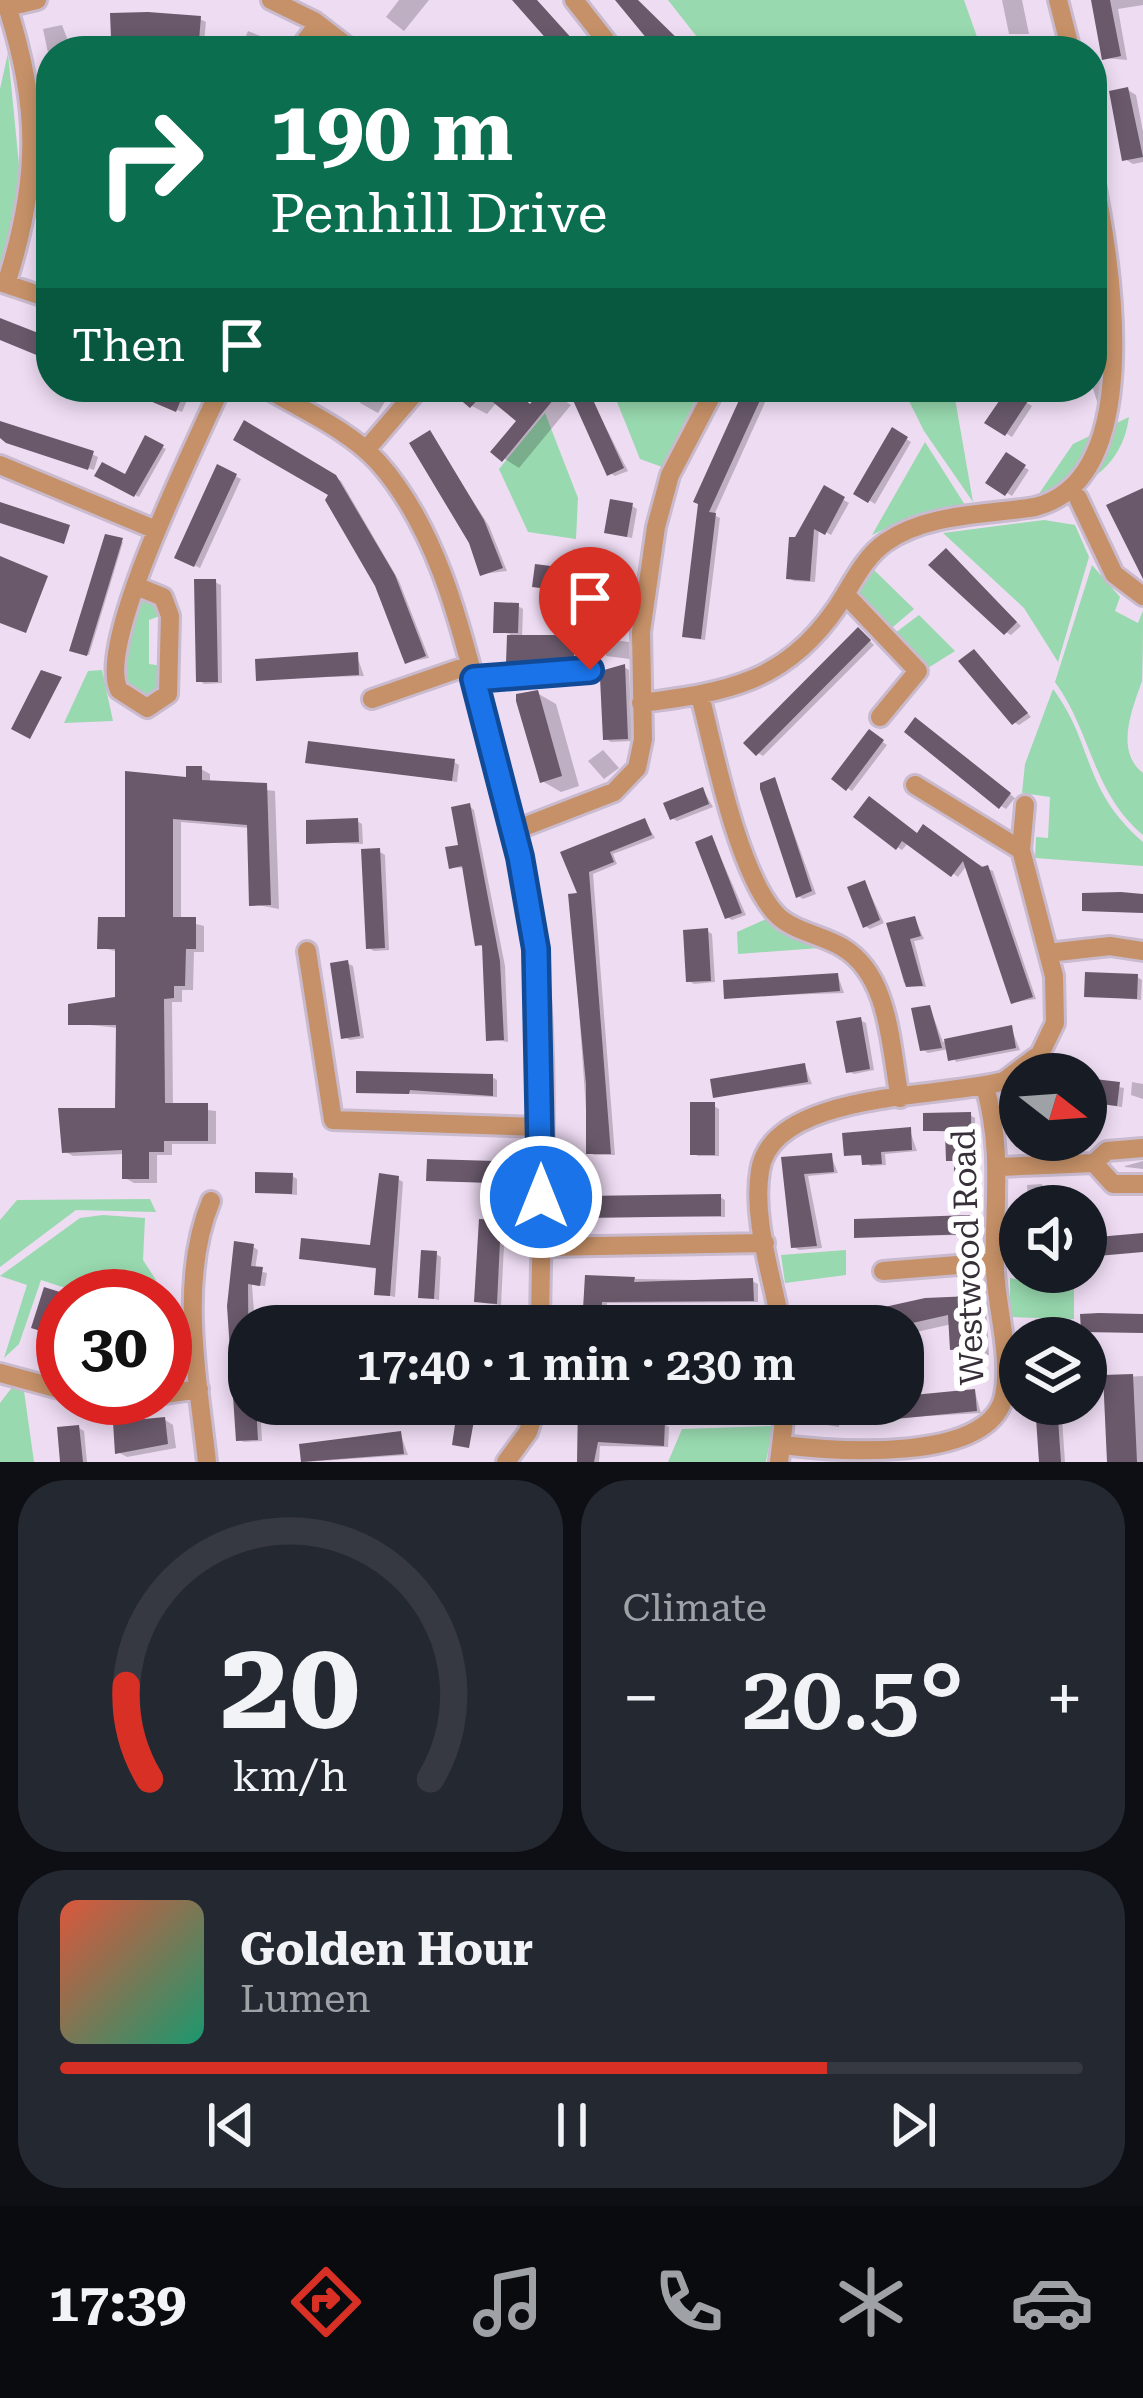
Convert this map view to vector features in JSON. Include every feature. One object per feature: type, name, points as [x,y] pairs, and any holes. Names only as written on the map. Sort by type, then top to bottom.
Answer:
[{"type":"street","points":[[36,294],[3,283],[24,226],[33,166],[30,100],[6,3],[37,0]]},
{"type":"street","points":[[271,0],[334,36]]},
{"type":"street","points":[[574,0],[602,36]]},
{"type":"street","points":[[1058,0],[1067,36]]},
{"type":"street","points":[[309,36],[318,24]]},
{"type":"street","points":[[1107,220],[1133,353]]},
{"type":"street","points":[[136,586],[163,597],[170,616],[168,694],[147,708],[122,695],[113,673],[136,586],[156,530],[214,402]]},
{"type":"street","points":[[288,402],[366,450],[399,491],[430,549],[472,672],[513,831],[538,980],[541,1305]]},
{"type":"street","points":[[366,450],[408,402]]},
{"type":"street","points":[[513,831],[569,813],[628,780],[641,753],[641,632],[656,527],[670,475],[708,402]]},
{"type":"street","points":[[0,465],[156,530]]},
{"type":"street","points":[[641,704],[743,684],[787,663],[872,555],[919,526],[1078,498],[1107,475]]},
{"type":"street","points":[[1078,498],[1114,574],[1143,596]]},
{"type":"street","points":[[845,594],[918,670],[880,717]]},
{"type":"street","points":[[372,699],[472,672],[590,670]]},
{"type":"street","points":[[700,695],[730,812],[766,898],[782,919],[839,944],[866,968],[884,1011],[900,1098]]},
{"type":"street","points":[[915,785],[1021,850]]},
{"type":"street","points":[[777,1305],[760,1168],[780,1134],[815,1114],[985,1087],[1019,1073],[1052,1036],[1056,994],[1021,850],[1025,805]]},
{"type":"street","points":[[1048,953],[1091,946],[1143,951]]},
{"type":"street","points":[[307,951],[333,1120],[540,1127]]},
{"type":"street","name":"Westwood Road","points":[[781,1454],[886,1453],[950,1445],[984,1432],[997,1415],[1006,1383],[995,1262],[1000,1167],[985,1087]]},
{"type":"street","points":[[1000,1167],[1094,1163],[1107,1151],[1143,1148]]},
{"type":"street","points":[[1094,1163],[1113,1184],[1143,1184]]},
{"type":"street","points":[[207,1462],[189,1240],[211,1201]]},
{"type":"street","points":[[544,1247],[766,1243]]},
{"type":"street","points":[[883,1271],[995,1262]]},
{"type":"street","points":[[0,1373],[36,1383]]},
{"type":"street","points":[[192,1390],[199,1389]]},
{"type":"street","points":[[506,1462],[529,1425]]},
{"type":"green space","points":[[668,0],[964,0],[977,36],[696,36]]},
{"type":"green space","points":[[8,53],[20,175],[0,278],[0,89]]},
{"type":"green space","points":[[617,402],[694,402],[662,467],[640,459]]},
{"type":"green space","points":[[910,402],[956,402],[973,502]]},
{"type":"green space","points":[[545,413],[578,498],[576,539],[528,532],[499,469]]},
{"type":"green space","points":[[1129,417],[1118,451],[1096,476],[1067,492],[1034,501],[1073,444]]},
{"type":"green space","points":[[925,442],[965,505],[917,514],[872,535]]},
{"type":"green space","points":[[1044,520],[1075,525],[1089,557],[1058,662],[1024,608],[943,533]]},
{"type":"green space","points":[[1092,565],[1120,597],[1115,611],[1138,623],[1143,611],[1142,681],[1128,741],[1134,764],[1143,773],[1143,835],[1102,781],[1055,682]]},
{"type":"green space","points":[[874,570],[914,609],[887,632],[858,595]]},
{"type":"green space","points":[[155,600],[162,615],[149,620],[149,664],[162,666],[164,684],[157,699],[134,697],[119,668],[139,602]]},
{"type":"green space","points":[[919,615],[955,651],[928,668],[891,636]]},
{"type":"green space","points":[[102,670],[113,721],[64,723],[88,671]]},
{"type":"green space","points":[[1053,689],[1076,729],[1098,785],[1143,842],[1143,866],[1035,858],[1036,837],[1048,838],[1050,797],[1022,793],[1025,764]]},
{"type":"green space","points":[[766,919],[776,930],[820,948],[738,954],[737,932]]},
{"type":"green space","points":[[150,1199],[156,1212],[76,1210],[0,1267],[0,1220],[17,1200]]},
{"type":"green space","points":[[80,1218],[145,1218],[143,1260],[149,1269],[36,1269],[36,1295],[19,1344],[4,1358],[27,1285],[0,1276]]},
{"type":"green space","points":[[846,1250],[846,1275],[785,1283],[781,1255]]},
{"type":"green space","points":[[1010,1293],[1074,1293],[1074,1317],[1010,1317]]},
{"type":"green space","points":[[13,1386],[24,1391],[34,1462],[0,1462],[0,1403]]},
{"type":"green space","points":[[773,1426],[766,1462],[668,1462],[682,1429]]},
{"type":"building","points":[[512,0],[537,0],[569,36],[544,36]]},
{"type":"building","points":[[615,0],[638,0],[675,36],[645,36]]},
{"type":"building","points":[[1091,0],[1110,0],[1121,56],[1107,59],[1107,36],[1098,36]]},
{"type":"building","points":[[110,13],[201,16],[199,36],[111,36]]},
{"type":"building","points":[[1128,87],[1143,157],[1122,161],[1109,91]]},
{"type":"building","points":[[0,318],[36,332],[36,355],[0,340]]},
{"type":"building","points":[[152,402],[180,402],[176,412]]},
{"type":"building","points":[[493,402],[551,402],[502,462],[490,452],[516,421]]},
{"type":"building","points":[[574,402],[594,402],[624,468],[607,476]]},
{"type":"building","points":[[738,402],[759,402],[709,512],[716,513],[701,639],[682,637],[698,504],[693,502]]},
{"type":"building","points":[[998,402],[1027,402],[1005,436],[984,423]]},
{"type":"building","points":[[244,420],[336,475],[395,575],[426,656],[405,664],[375,586],[325,500],[328,495],[233,440]]},
{"type":"building","points":[[0,421],[94,451],[88,470],[6,443],[0,438]]},
{"type":"building","points":[[892,427],[908,437],[868,503],[853,494]]},
{"type":"building","points":[[430,430],[484,520],[503,568],[480,576],[469,543],[409,443]]},
{"type":"building","points":[[145,435],[164,445],[134,497],[94,476],[102,462],[125,474]]},
{"type":"building","points":[[1006,452],[1026,465],[1005,496],[985,483]]},
{"type":"building","points":[[217,464],[237,474],[194,567],[174,558]]},
{"type":"building","points":[[824,485],[845,497],[825,535],[814,529],[810,581],[786,579],[789,537],[795,537]]},
{"type":"building","points":[[1143,488],[1143,579],[1106,505]]},
{"type":"building","points":[[610,499],[633,503],[627,537],[604,533]]},
{"type":"building","points":[[0,502],[70,525],[64,544],[0,523]]},
{"type":"building","points":[[105,534],[123,538],[87,656],[69,651]]},
{"type":"building","points":[[946,548],[1017,622],[1004,635],[928,565]]},
{"type":"building","points":[[0,556],[48,576],[26,633],[0,623]]},
{"type":"building","points":[[535,564],[574,569],[574,592],[532,587]]},
{"type":"building","points":[[194,579],[216,579],[218,682],[196,682]]},
{"type":"building","points":[[494,602],[519,603],[518,633],[493,633]]},
{"type":"building","points":[[858,627],[871,640],[756,756],[743,743]]},
{"type":"building","points":[[507,635],[574,635],[574,658],[506,663]]},
{"type":"building","points":[[974,649],[1028,713],[1012,725],[958,661]]},
{"type":"building","points":[[358,652],[359,675],[256,681],[255,659]]},
{"type":"building","points":[[625,664],[628,739],[603,740],[600,678],[604,670]]},
{"type":"building","points":[[41,670],[62,677],[30,739],[11,729]]},
{"type":"building","points":[[538,690],[562,776],[540,783],[516,701],[516,694]]},
{"type":"building","points":[[915,717],[1011,793],[999,809],[904,732]]},
{"type":"building","points":[[869,729],[884,740],[846,791],[831,779]]},
{"type":"building","points":[[308,741],[455,759],[452,781],[305,763]]},
{"type":"building","points":[[186,766],[202,766],[202,780],[267,783],[271,905],[249,906],[247,825],[173,819],[173,917],[196,917],[196,949],[186,949],[185,986],[174,986],[174,998],[164,999],[165,1103],[208,1103],[208,1141],[164,1141],[164,1152],[149,1152],[149,1179],[122,1179],[122,1150],[62,1153],[58,1108],[115,1108],[116,1025],[68,1025],[68,1004],[115,997],[115,949],[97,949],[98,917],[125,917],[125,771],[186,777]]},
{"type":"building","points":[[775,777],[812,891],[796,898],[760,789],[760,783]]},
{"type":"building","points":[[703,787],[709,804],[670,820],[663,803]]},
{"type":"building","points":[[869,796],[917,833],[923,824],[982,867],[988,865],[1033,997],[1011,1004],[963,861],[951,877],[902,841],[896,850],[853,817]]},
{"type":"building","points":[[470,803],[500,961],[504,1040],[486,1041],[482,945],[475,946],[462,866],[449,869],[445,847],[458,845],[451,807]]},
{"type":"building","points":[[358,818],[359,842],[306,844],[306,820]]},
{"type":"building","points":[[645,818],[652,835],[610,852],[614,862],[589,872],[611,1154],[586,1154],[586,1084],[568,894],[577,893],[560,852]]},
{"type":"building","points":[[712,835],[742,913],[725,919],[695,842]]},
{"type":"building","points":[[380,848],[385,948],[366,949],[361,849]]},
{"type":"building","points":[[865,880],[880,920],[863,928],[847,887]]},
{"type":"building","points":[[1082,893],[1143,894],[1143,913],[1082,911]]},
{"type":"building","points":[[915,916],[921,936],[910,939],[923,986],[906,987],[886,923]]},
{"type":"building","points":[[708,928],[711,981],[686,982],[683,930]]},
{"type":"building","points":[[348,960],[360,1036],[341,1039],[330,963]]},
{"type":"building","points":[[1085,972],[1138,974],[1137,999],[1084,997]]},
{"type":"building","points":[[838,973],[840,991],[724,999],[723,980]]},
{"type":"building","points":[[930,1005],[942,1048],[920,1051],[911,1008]]},
{"type":"building","points":[[861,1017],[870,1069],[846,1073],[836,1021]]},
{"type":"building","points":[[1012,1025],[1016,1048],[948,1061],[944,1039]]},
{"type":"building","points":[[805,1063],[808,1082],[713,1098],[710,1079]]},
{"type":"building","points":[[356,1071],[493,1074],[493,1096],[410,1090],[409,1094],[356,1093]]},
{"type":"building","points":[[1107,1080],[1120,1082],[1117,1106],[1107,1105]]},
{"type":"building","points":[[690,1102],[715,1102],[715,1155],[690,1155]]},
{"type":"building","points":[[971,1112],[972,1183],[954,1183],[954,1161],[946,1161],[945,1131],[923,1131],[923,1113]]},
{"type":"building","points":[[911,1127],[912,1150],[881,1152],[882,1164],[862,1165],[861,1155],[844,1156],[842,1133]]},
{"type":"building","points":[[832,1153],[834,1172],[804,1174],[817,1246],[791,1248],[781,1157]]},
{"type":"building","points":[[427,1159],[496,1161],[495,1183],[426,1181]]},
{"type":"building","points":[[255,1172],[293,1173],[292,1194],[255,1193]]},
{"type":"building","points":[[379,1173],[399,1176],[390,1296],[374,1295],[376,1268],[299,1259],[301,1238],[370,1245]]},
{"type":"building","points":[[721,1194],[721,1216],[584,1218],[584,1196]]},
{"type":"building","points":[[970,1215],[970,1234],[854,1238],[854,1219]]},
{"type":"building","points":[[479,1219],[501,1220],[497,1304],[474,1302]]},
{"type":"building","points":[[1143,1233],[1143,1252],[1107,1255],[1107,1236]]},
{"type":"building","points":[[234,1241],[254,1244],[251,1266],[263,1267],[260,1286],[248,1284],[248,1305],[228,1305],[228,1321],[227,1306]]},
{"type":"building","points":[[421,1250],[437,1251],[434,1299],[418,1298]]},
{"type":"building","points":[[585,1275],[635,1277],[634,1282],[753,1278],[754,1301],[583,1305]]},
{"type":"building","points":[[972,1296],[976,1348],[950,1350],[948,1315],[924,1320],[924,1305],[894,1305]]},
{"type":"building","points":[[1080,1314],[1143,1314],[1143,1333],[1107,1332],[1107,1317]]},
{"type":"building","points":[[1133,1374],[1137,1462],[1107,1462],[1107,1375]]},
{"type":"building","points":[[975,1389],[977,1411],[924,1416],[924,1394]]},
{"type":"building","points":[[79,1425],[83,1462],[60,1462],[57,1427]]},
{"type":"building","points":[[113,1425],[166,1425],[168,1444],[115,1454]]},
{"type":"building","points":[[235,1425],[257,1425],[258,1440],[236,1441]]},
{"type":"building","points":[[455,1425],[473,1425],[469,1448],[452,1445]]},
{"type":"building","points":[[578,1425],[665,1425],[664,1446],[598,1442],[594,1462],[577,1462]]},
{"type":"building","points":[[1036,1425],[1058,1425],[1061,1462],[1039,1462]]},
{"type":"building","points":[[401,1431],[404,1454],[301,1462],[299,1444]]},
{"type":"route","points":[[541,1197],[536,949],[520,857],[474,679],[590,670]]}]
